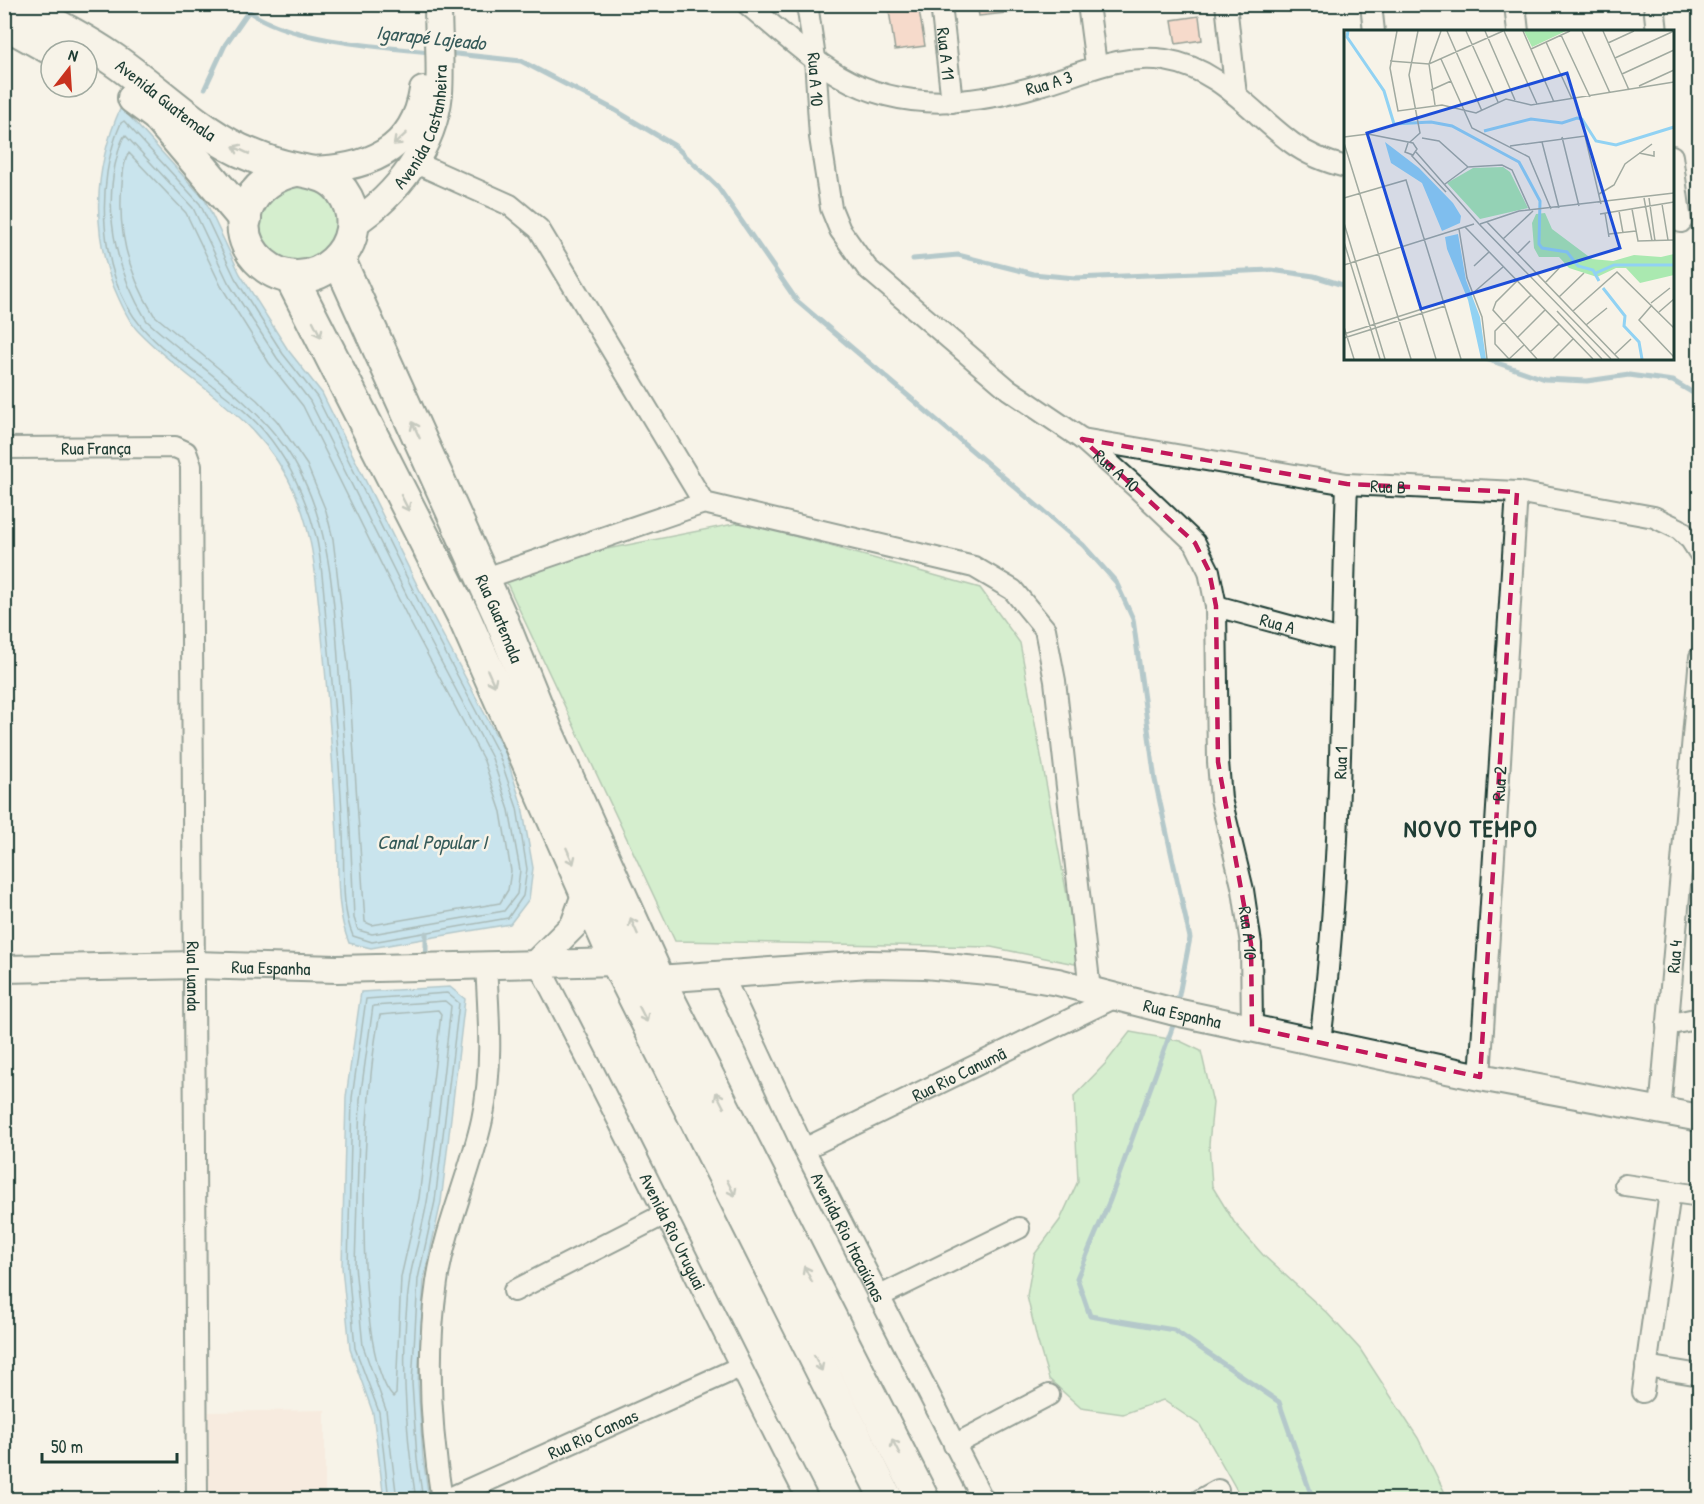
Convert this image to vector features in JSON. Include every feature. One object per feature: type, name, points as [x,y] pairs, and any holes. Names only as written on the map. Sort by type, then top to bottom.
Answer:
[{"type":"main road","name":"Avenida Guatemala","points":[[11,4],[52,23],[113,59],[219,140],[261,159],[302,170]]},
{"type":"main road","points":[[4,22],[39,42]]},
{"type":"main road","name":"Avenida Guatemala","points":[[99,76],[157,115],[244,219]]},
{"type":"main road","points":[[302,170],[321,174],[341,189],[352,212],[353,224],[351,237],[339,260],[317,274],[291,277],[275,272],[262,263],[252,250],[246,235],[244,219],[248,204],[267,180],[280,172],[302,170]]},
{"type":"main road","name":"Rua Guatemala","points":[[339,260],[483,579],[534,740],[586,892],[617,962],[887,1500]]},
{"type":"main road","name":"Rua Guatemala","points":[[291,277],[464,618],[534,740],[658,979],[923,1500]]},
{"type":"street","name":"Rua A 3","points":[[747,4],[841,77],[890,96],[932,102],[989,99],[1019,92],[1096,65],[1144,58],[1167,61],[1200,70],[1236,95],[1292,143],[1312,156],[1344,166]]},
{"type":"street","name":"Rua A 10","points":[[807,4],[815,58],[820,137],[831,208],[840,230],[867,268],[1008,389],[1082,439],[1195,543],[1209,571],[1216,606],[1218,762],[1221,799],[1243,890],[1251,944],[1252,1028]]},
{"type":"street","name":"Rua A 11","points":[[941,4],[952,102]]},
{"type":"street","points":[[1088,4],[1096,65]]},
{"type":"street","points":[[1226,4],[1236,95]]},
{"type":"street","points":[[1371,4],[1374,30]]},
{"type":"street","points":[[1515,4],[1518,30]]},
{"type":"street","points":[[1654,4],[1657,30]]},
{"type":"street","name":"Avenida Castanheira","points":[[353,224],[375,210],[414,162],[430,132],[436,113],[431,56],[431,14]]},
{"type":"street","name":"Avenida Castanheira","points":[[302,170],[355,166],[374,159],[403,139],[415,123],[431,56]]},
{"type":"street","points":[[414,162],[510,205],[539,229],[704,503]]},
{"type":"street","points":[[1674,167],[1684,223]]},
{"type":"street","name":"Rua B","points":[[1082,439],[1347,484],[1517,492],[1654,517],[1678,529],[1695,547]]},
{"type":"street","name":"Rua França","points":[[4,448],[175,447],[186,452]]},
{"type":"street","name":"Rua Luanda","points":[[186,452],[191,466],[197,1500]]},
{"type":"street","name":"Rua 1","points":[[1320,1041],[1330,959],[1336,870],[1347,484]]},
{"type":"street","name":"Rua 2","points":[[1480,1077],[1517,492]]},
{"type":"street","points":[[483,579],[704,503],[975,567],[1013,590],[1045,628],[1055,681],[1090,990]]},
{"type":"street","name":"Rua A","points":[[1216,606],[1341,640]]},
{"type":"street","name":"Rua 4","points":[[1660,1112],[1700,657]]},
{"type":"street","points":[[537,962],[574,925],[586,892]]},
{"type":"street","name":"Rua Espanha","points":[[4,969],[195,965],[337,969],[486,966],[537,962],[617,962]]},
{"type":"street","name":"Avenida Rio Uruguai","points":[[537,962],[808,1500]]},
{"type":"street","name":"Rua Espanha","points":[[658,979],[868,964],[925,965],[998,972],[1058,982],[1202,1018],[1320,1041],[1480,1077],[1700,1118]]},
{"type":"street","points":[[443,1500],[432,1440],[429,1370],[432,1323],[437,1281],[447,1239],[482,1120],[490,1046],[486,966]]},
{"type":"street","name":"Avenida Rio Itacaiúnas","points":[[722,974],[804,1149],[983,1500]]},
{"type":"street","name":"Rua Rio Canumã","points":[[804,1149],[1116,997]]},
{"type":"street","points":[[1667,1025],[1700,1018]]},
{"type":"street","points":[[1625,1185],[1700,1196]]},
{"type":"street","points":[[1643,1392],[1670,1192]]},
{"type":"street","points":[[514,1291],[665,1214]]},
{"type":"street","points":[[878,1297],[1019,1227]]},
{"type":"street","points":[[1646,1366],[1700,1376]]},
{"type":"street","name":"Rua Rio Canoas","points":[[443,1500],[740,1367]]},
{"type":"street","points":[[954,1444],[1049,1395]]},
{"type":"street","points":[[1200,1500],[1218,1490]]},
{"type":"highlighted area","points":[[1082,439],[1347,484],[1517,492],[1480,1077],[1252,1028],[1251,944],[1218,762],[1216,606],[1209,571],[1195,543]]},
{"type":"shaded area","points":[[325,1410],[325,1499],[209,1499],[209,1412]]},
{"type":"green space","points":[[291,184],[307,184],[321,190],[332,201],[338,215],[338,231],[332,245],[321,256],[307,262],[291,262],[277,256],[266,245],[260,231],[260,215],[266,201],[277,190]]},
{"type":"green space","points":[[744,522],[980,588],[1020,643],[1080,965],[991,947],[675,941],[505,579],[607,549]]},
{"type":"green space","points":[[1130,1032],[1180,1041],[1201,1051],[1213,1103],[1209,1144],[1212,1186],[1234,1222],[1263,1255],[1327,1313],[1360,1349],[1418,1438],[1448,1499],[1242,1499],[1200,1425],[1163,1400],[1123,1414],[1081,1408],[1049,1379],[1027,1296],[1034,1255],[1060,1220],[1078,1181],[1074,1096],[1105,1064]]},
{"type":"water","name":"Canal Popular I","points":[[121,107],[205,200],[240,274],[288,350],[322,393],[429,609],[505,752],[522,806],[533,868],[529,899],[510,924],[371,948],[349,943],[338,889],[338,848],[326,678],[316,576],[307,527],[296,495],[281,467],[264,443],[225,405],[138,331],[119,299],[103,252],[99,203],[100,179],[105,154]]},
{"type":"water","points":[[450,987],[465,999],[441,1202],[424,1279],[418,1383],[423,1458],[429,1499],[384,1499],[373,1413],[350,1349],[342,1267],[346,1097],[361,992]]},
{"type":"building","points":[[888,4],[918,4],[925,46],[895,50]]},
{"type":"building","points":[[977,4],[1033,4],[1033,10],[979,16]]},
{"type":"building","points":[[1199,16],[1202,40],[1176,44],[1172,20]]},
{"type":"waterway","name":"Igarapé Lajeado","points":[[240,4],[257,16],[278,26],[304,34],[358,44],[431,52]]},
{"type":"waterway","points":[[205,88],[225,45],[248,12]]},
{"type":"waterway","points":[[447,53],[521,61],[613,109],[675,146],[717,186],[797,301],[1083,545],[1116,582],[1133,619],[1155,780],[1190,938],[1177,1005]]},
{"type":"waterway","points":[[913,259],[958,255],[1033,274],[1075,278],[1271,270],[1314,276],[1344,285]]},
{"type":"waterway","points":[[1489,360],[1544,379],[1587,381],[1629,375],[1673,381],[1700,397]]},
{"type":"waterway","points":[[426,933],[426,960]]},
{"type":"waterway","points":[[1175,1020],[1110,1200],[1077,1278],[1090,1316],[1174,1330],[1279,1402],[1313,1500]]},
{"type":"district","name":"NOVO TEMPO","points":[[1471,828]]}]
